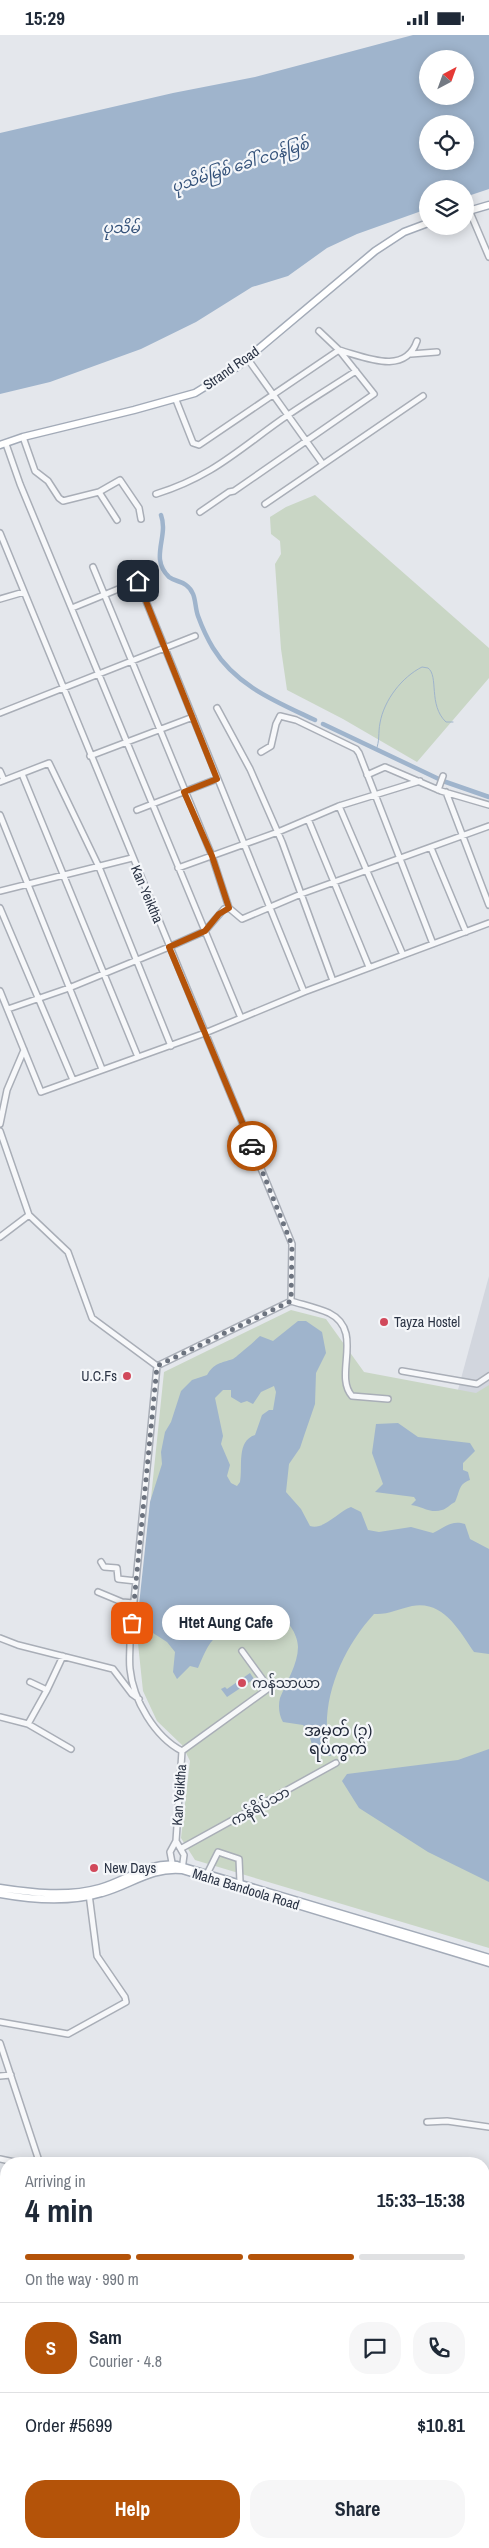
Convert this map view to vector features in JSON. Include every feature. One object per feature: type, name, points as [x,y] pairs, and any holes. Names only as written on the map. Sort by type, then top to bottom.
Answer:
[{"type":"main road","points":[[474,209],[489,205]]},
{"type":"main road","name":"Strand Road","points":[[3,444],[22,437],[176,400],[195,393],[247,358],[375,251],[404,232],[419,226]]},
{"type":"main road","name":"Maha Bandoola Road","points":[[0,1894],[33,1900],[89,1894],[154,1866],[183,1868],[208,1872],[489,1958]]},
{"type":"main road","name":"Maha Bandoola Road","points":[[183,1868],[489,1963]]},
{"type":"main road","name":"Maha Bandoola Road","points":[[0,1888],[40,1893],[89,1894]]},
{"type":"street","points":[[474,226],[489,257]]},
{"type":"street","points":[[200,512],[229,492],[234,491],[374,394],[339,350],[319,331]]},
{"type":"street","points":[[411,354],[417,341]]},
{"type":"street","points":[[339,350],[373,360],[398,362],[411,354],[437,352]]},
{"type":"street","points":[[176,400],[193,443],[197,445],[339,350]]},
{"type":"street","points":[[247,358],[322,463]]},
{"type":"street","points":[[156,494],[183,485],[212,471],[288,415],[356,371]]},
{"type":"street","points":[[265,504],[322,463],[423,396]]},
{"type":"street","points":[[22,437],[35,471],[48,481],[58,498],[63,501],[99,492],[120,480],[139,507],[141,519]]},
{"type":"street","points":[[3,444],[240,1019]]},
{"type":"street","points":[[99,492],[117,520]]},
{"type":"street","name":"Kan Yeiktha","points":[[0,533],[292,1245],[291,1301]]},
{"type":"street","points":[[131,564],[304,992]]},
{"type":"street","points":[[93,567],[184,792],[212,856],[229,908],[242,919],[301,894],[335,884],[489,826]]},
{"type":"street","points":[[72,608],[138,581]]},
{"type":"street","points":[[0,599],[24,592]]},
{"type":"street","points":[[0,713],[131,663],[195,636]]},
{"type":"street","points":[[217,708],[242,753],[278,832],[333,981]]},
{"type":"street","points":[[261,751],[271,745],[277,719],[285,716],[356,749],[433,944]]},
{"type":"street","points":[[90,756],[194,717]]},
{"type":"street","points":[[0,771],[2,781],[49,763],[98,867],[171,1046]]},
{"type":"street","points":[[367,775],[385,767],[439,788],[446,793],[489,805]]},
{"type":"street","points":[[22,774],[62,876],[138,1057]]},
{"type":"street","points":[[439,788],[443,776]]},
{"type":"street","points":[[137,810],[217,779]]},
{"type":"street","points":[[178,868],[278,832],[340,806],[420,781]]},
{"type":"street","points":[[446,793],[489,905]]},
{"type":"street","points":[[340,806],[402,955]]},
{"type":"street","points":[[0,815],[102,1069]]},
{"type":"street","points":[[308,819],[369,967]]},
{"type":"street","points":[[432,848],[466,932]]},
{"type":"street","points":[[0,891],[132,858]]},
{"type":"street","points":[[0,908],[73,1080]]},
{"type":"street","points":[[8,1009],[70,988],[205,931],[219,914],[229,908]]},
{"type":"street","points":[[0,991],[41,1092],[206,1033],[304,992],[489,923]]},
{"type":"street","points":[[0,1124],[7,1090],[24,1050]]},
{"type":"street","points":[[0,1131],[29,1215],[68,1252],[92,1318],[157,1366],[291,1301],[331,1314],[344,1329],[348,1345],[346,1386],[352,1395],[388,1399]]},
{"type":"street","points":[[0,1237],[29,1215]]},
{"type":"street","name":"Kan Yeiktha","points":[[157,1366],[130,1642],[132,1679],[148,1718],[174,1747],[182,1751],[176,1841],[170,1852],[172,1867]]},
{"type":"street","points":[[402,1371],[477,1384],[489,1376]]},
{"type":"street","points":[[101,1561],[104,1567]]},
{"type":"street","points":[[104,1567],[117,1568],[118,1579],[136,1581]]},
{"type":"street","points":[[100,1573],[104,1567]]},
{"type":"street","points":[[98,1592],[122,1602],[134,1603]]},
{"type":"street","points":[[0,1638],[18,1645],[113,1669],[132,1694],[139,1699]]},
{"type":"street","points":[[182,1751],[269,1688],[242,1651]]},
{"type":"street","points":[[28,1724],[48,1690],[63,1656]]},
{"type":"street","points":[[124,1683],[132,1679]]},
{"type":"street","points":[[30,1682],[48,1690]]},
{"type":"street","points":[[0,1717],[8,1717],[28,1724],[71,1749]]},
{"type":"street","name":"ကန်ရိပ်သာ","points":[[182,1848],[336,1763]]},
{"type":"street","points":[[176,1841],[182,1848],[184,1855],[183,1868]]},
{"type":"street","points":[[208,1872],[218,1852],[229,1854],[239,1859],[240,1882]]},
{"type":"street","points":[[0,2022],[68,2034],[126,2002],[125,1997],[97,1956],[89,1894]]},
{"type":"street","points":[[0,2043],[38,2157]]},
{"type":"street","points":[[0,2076],[11,2075]]},
{"type":"street","points":[[427,2122],[447,2121],[489,2127]]},
{"type":"shaded area","points":[[489,1276],[489,1409],[456,1397]]},
{"type":"green space","points":[[315,495],[489,648],[489,678],[417,762],[343,719],[287,690],[281,649],[275,564],[281,554],[280,541],[271,534],[270,517],[286,507]]},
{"type":"green space","points":[[291,1310],[326,1319],[364,1372],[476,1393],[489,1385],[489,1948],[195,1860],[181,1838],[190,1761],[182,1745],[157,1721],[143,1691],[137,1634],[164,1372]]},
{"type":"water","name":"ပုသိမ်","points":[[413,35],[489,35],[489,189],[474,194],[474,180],[419,180],[419,212],[357,234],[327,248],[288,276],[252,287],[196,322],[141,349],[50,382],[0,394],[0,133],[173,93],[255,77]]},
{"type":"water","points":[[298,1321],[306,1321],[322,1332],[326,1353],[316,1373],[315,1404],[300,1448],[289,1464],[286,1492],[301,1509],[310,1526],[320,1526],[351,1507],[361,1512],[368,1530],[379,1532],[411,1527],[433,1533],[448,1525],[460,1523],[465,1524],[470,1539],[489,1549],[489,1654],[474,1652],[456,1626],[441,1612],[433,1608],[423,1605],[412,1606],[388,1613],[374,1614],[351,1645],[334,1680],[327,1718],[327,1737],[331,1756],[315,1755],[308,1731],[303,1725],[283,1722],[281,1716],[280,1698],[294,1667],[298,1647],[297,1639],[290,1625],[278,1617],[264,1617],[229,1628],[217,1636],[211,1643],[198,1668],[190,1666],[177,1679],[173,1672],[175,1652],[167,1642],[153,1633],[146,1624],[139,1605],[150,1502],[162,1464],[161,1452],[165,1432],[171,1422],[181,1391],[192,1380],[207,1375],[215,1366],[233,1359],[260,1336],[273,1341]],"holes":[[[274,1386],[276,1392],[273,1410],[269,1410],[262,1415],[255,1435],[245,1443],[240,1482],[237,1486],[231,1483],[227,1476],[230,1465],[221,1444],[223,1436],[215,1398],[223,1390],[231,1390],[231,1397],[241,1403],[247,1401],[253,1404],[261,1392]]]},
{"type":"water","points":[[398,1423],[418,1437],[470,1443],[475,1451],[463,1463],[463,1470],[468,1472],[470,1480],[461,1486],[455,1502],[445,1509],[438,1511],[430,1510],[411,1505],[416,1500],[414,1497],[375,1492],[383,1484],[372,1453],[376,1424]]},
{"type":"water","name":"ကန်သာယာ","points":[[250,1673],[254,1679],[227,1697],[221,1689],[225,1687],[227,1689]]},
{"type":"water","points":[[489,1749],[489,1882],[428,1852],[359,1808],[342,1781],[347,1774],[458,1760]]},
{"type":"waterway","points":[[161,515],[163,531],[160,562],[163,570],[169,577],[190,588],[203,628],[222,661],[245,683],[286,707],[315,720]]},
{"type":"waterway","points":[[376,750],[379,727],[385,706],[401,683],[422,667],[428,668],[433,677],[437,708],[446,722],[453,722]]},
{"type":"waterway","points":[[323,724],[443,781],[489,797]]},
{"type":"way so far","points":[[132,1623],[157,1366],[291,1301],[292,1245],[252,1146]]},
{"type":"place","name":"Tayza Hostel","points":[[384,1322]]},
{"type":"place","name":"U.C.Fs","points":[[127,1376]]},
{"type":"place","name":"Htet Aung Cafe","points":[[132,1623]]},
{"type":"place","name":"ကန်သာယာ","points":[[242,1683]]},
{"type":"place","name":"New Days","points":[[94,1868]]},
{"type":"district","name":"အမှတ် (၃) ရပ်ကွက်","points":[[338,1739]]},
{"type":"route","points":[[138,581],[164,649],[194,717],[217,779],[184,792],[212,856],[229,908],[224,909],[205,931],[169,947],[252,1146]]},
{"type":"water label","name":"ပုသိမ်မြစ် ခေါ် ငဝန်မြစ်","points":[[240,165]]}]
